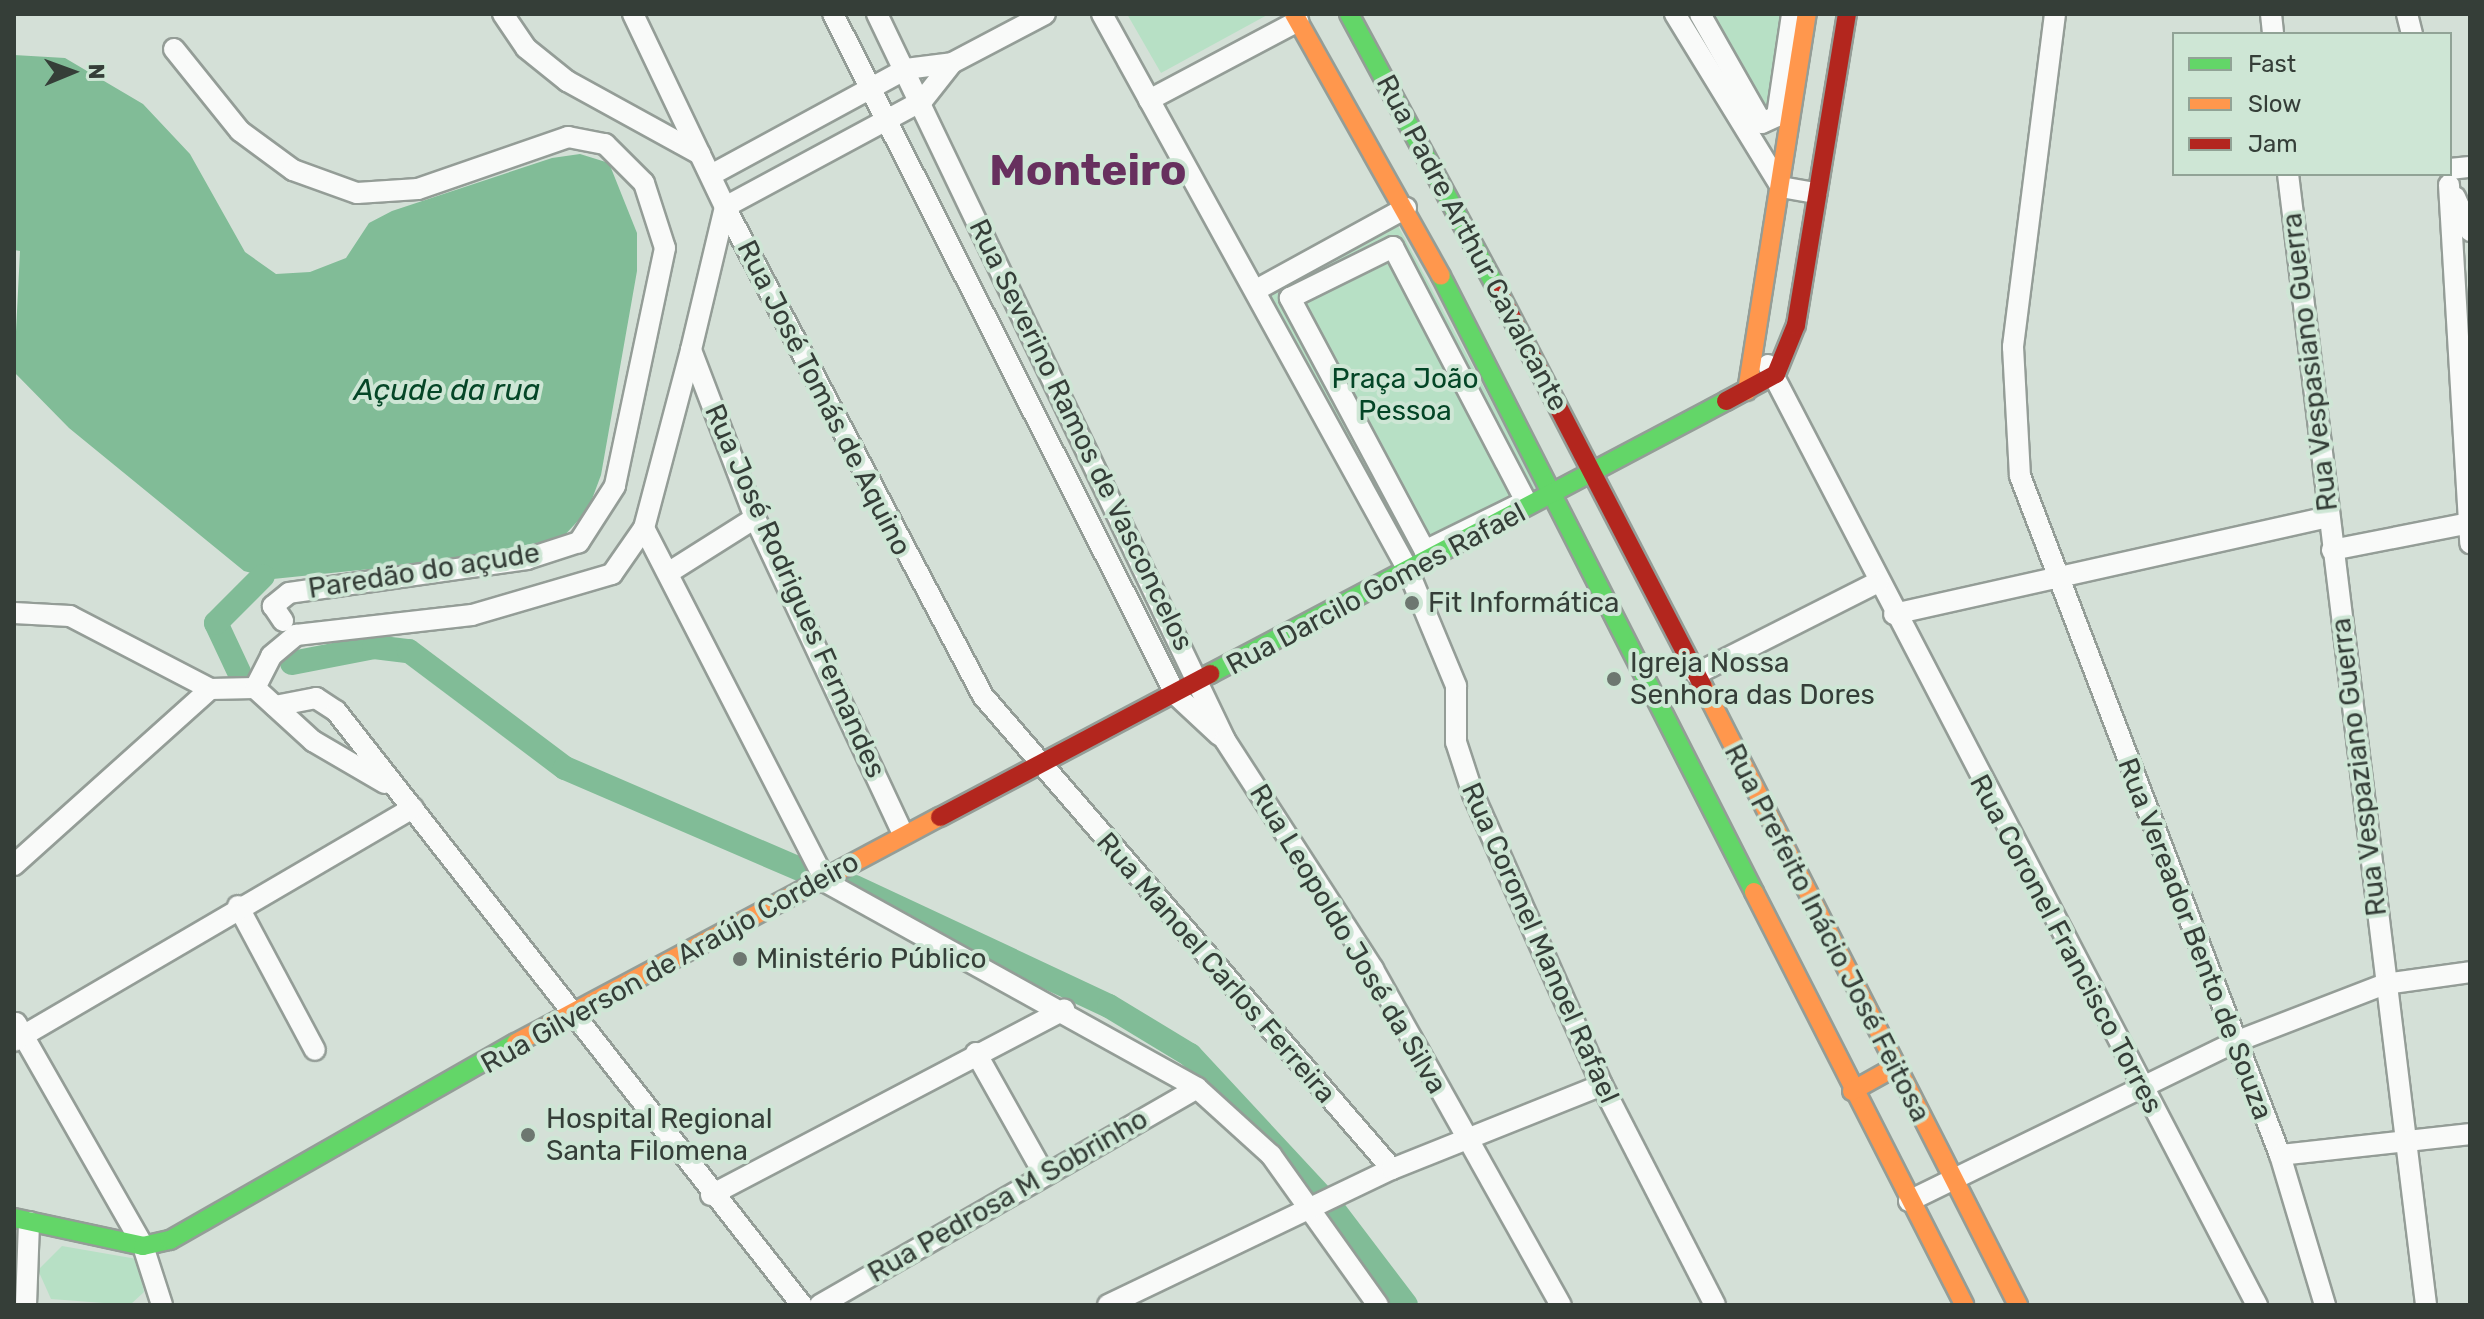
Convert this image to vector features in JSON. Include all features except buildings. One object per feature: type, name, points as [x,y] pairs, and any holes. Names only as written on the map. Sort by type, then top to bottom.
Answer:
[{"type":"main road","name":"Rua Padre Arthur Cavalcante","points":[[1349,14],[1595,473]]},
{"type":"main road","points":[[1747,391],[1807,14]]},
{"type":"main road","points":[[1776,374],[1796,325],[1847,14]]},
{"type":"main road","name":"Rua Padre Arthur Cavalcante","points":[[1296,18],[1406,208],[1551,497]]},
{"type":"main road","name":"Rua Darcilo Gomes Rafael","points":[[1200,683],[1407,568],[1551,497],[1776,374]]},
{"type":"main road","name":"Rua Prefeito Inácio José Feitosa","points":[[1595,473],[1774,832],[2018,1305]]},
{"type":"main road","name":"Rua Prefeito Inácio José Feitosa","points":[[1551,497],[1964,1305]]},
{"type":"main road","name":"Rua Gilverson de Araújo Cordeiro","points":[[143,1246],[170,1240],[342,1148],[569,1013],[826,882],[903,834],[1200,683]]},
{"type":"main road","points":[[1732,854],[1774,832]]},
{"type":"main road","points":[[1794,975],[1835,951]]},
{"type":"main road","points":[[1852,1091],[1895,1067]]},
{"type":"main road","points":[[22,1220],[143,1246]]},
{"type":"street","points":[[503,14],[526,48],[567,81],[700,154]]},
{"type":"street","name":"Rua José Tomás de Aquino","points":[[633,14],[725,207],[949,638],[983,696],[1040,767]]},
{"type":"street","name":"Rua Severino Ramos de Vasconcelos","points":[[833,14],[1176,695]]},
{"type":"street","name":"Rua Severino Ramos de Vasconcelos","points":[[877,14],[922,101],[1200,683]]},
{"type":"street","points":[[711,175],[906,69],[952,63],[1045,14]]},
{"type":"street","name":"Rua Coronel Manoel Rafael","points":[[1102,14],[1407,568],[1456,686],[1456,742],[1465,775],[1602,1085],[1715,1305]]},
{"type":"street","points":[[1675,14],[1781,187],[1816,193]]},
{"type":"street","points":[[1700,14],[1762,123],[1777,116],[1792,14]]},
{"type":"street","name":"Rua Vereador Bento de Souza","points":[[2055,14],[2013,347],[2013,416],[2020,476],[2054,578],[2280,1155],[2325,1305]]},
{"type":"street","points":[[1149,100],[1296,18]]},
{"type":"street","name":"Paredão do açude","points":[[174,49],[240,131],[293,170],[357,193],[418,189],[568,137],[605,144],[644,183],[665,248],[615,486],[579,542],[527,559],[289,593],[273,606],[283,621]]},
{"type":"street","points":[[255,688],[271,656],[296,635],[525,604],[612,574],[644,528],[725,207],[922,101],[952,63]]},
{"type":"street","name":"Rua Vespasiano Guerra","points":[[2288,176],[2332,550]]},
{"type":"street","points":[[2449,176],[2470,231]]},
{"type":"street","points":[[2332,550],[2469,530],[2449,176]]},
{"type":"street","points":[[1256,290],[1406,208]]},
{"type":"street","points":[[1393,247],[1526,501],[1425,551],[1290,298],[1393,247]]},
{"type":"street","points":[[962,268],[992,252]]},
{"type":"street","name":"Rua José Rodrigues Fernandes","points":[[691,350],[755,518],[903,834]]},
{"type":"street","points":[[1755,354],[1776,374]]},
{"type":"street","name":"Rua Coronel Francisco Torres","points":[[1776,374],[1894,614],[2257,1305]]},
{"type":"street","points":[[1894,614],[2329,517]]},
{"type":"street","points":[[668,573],[755,518]]},
{"type":"street","points":[[644,528],[826,882],[1064,1010],[1197,1088],[1271,1155],[1378,1305]]},
{"type":"street","name":"Rua Vespaziano Guerra","points":[[2332,550],[2403,1142],[2426,1305]]},
{"type":"street","points":[[1696,674],[1878,582]]},
{"type":"street","points":[[14,613],[70,616],[210,689],[255,688],[341,761],[389,785]]},
{"type":"street","name":"Rua Leopoldo José da Silva","points":[[1200,683],[1225,740],[1373,969],[1561,1305]]},
{"type":"street","points":[[14,865],[210,689]]},
{"type":"street","name":"Rua Leopoldo José da Silva","points":[[1176,695],[1225,740]]},
{"type":"street","points":[[275,706],[310,698],[331,706],[389,785],[413,808],[711,1195],[802,1305]]},
{"type":"street","name":"Rua Manoel Carlos Ferreira","points":[[1040,767],[1392,1169]]},
{"type":"street","points":[[162,1305],[143,1246],[16,1031],[413,808]]},
{"type":"street","points":[[238,906],[315,1050]]},
{"type":"street","points":[[1909,1201],[2235,1042],[2385,984],[2470,972]]},
{"type":"street","points":[[711,1195],[976,1053],[1064,1010]]},
{"type":"street","points":[[976,1053],[1044,1174]]},
{"type":"street","points":[[1108,1305],[1392,1169],[1602,1085]]},
{"type":"street","name":"Rua Pedrosa M Sobrinho","points":[[820,1305],[1197,1088]]},
{"type":"street","points":[[2280,1155],[2470,1134]]},
{"type":"street","points":[[22,1220],[26,1305]]},
{"type":"green space","points":[[1127,14],[1269,14],[1161,73]]},
{"type":"green space","points":[[1700,14],[1792,14],[1777,116],[1762,123]]},
{"type":"green space","name":"Praça João Pessoa","points":[[1395,220],[1541,494],[1413,562],[1267,288]]},
{"type":"green space","points":[[62,1246],[137,1259],[144,1292],[130,1305],[51,1299],[38,1270]]},
{"type":"water","name":"Açude da rua","points":[[14,55],[65,58],[143,104],[190,154],[245,252],[276,274],[310,272],[346,258],[369,223],[392,211],[552,158],[580,154],[609,163],[637,233],[637,271],[601,475],[588,510],[562,538],[438,562],[273,579],[244,571],[69,428],[14,372],[20,251],[14,250]]},
{"type":"waterway","points":[[239,672],[216,623],[263,576]]},
{"type":"waterway","points":[[292,663],[374,647],[409,651],[565,768],[802,870]]},
{"type":"waterway","points":[[855,887],[1109,1006],[1190,1055],[1320,1195]]},
{"type":"waterway","points":[[1334,1210],[1406,1305]]},
{"type":"traffic: fast","points":[[1349,14],[1499,293]]},
{"type":"traffic: fast","points":[[1441,276],[1754,892]]},
{"type":"traffic: fast","points":[[1210,674],[1726,401]]},
{"type":"traffic: fast","points":[[14,1218],[143,1246],[170,1240],[516,1043]]},
{"type":"traffic: slow","points":[[1294,14],[1441,276]]},
{"type":"traffic: slow","points":[[1747,391],[1807,14]]},
{"type":"traffic: slow","points":[[1703,686],[2018,1305]]},
{"type":"traffic: slow","points":[[516,1043],[940,817]]},
{"type":"traffic: slow","points":[[1754,892],[1964,1305]]},
{"type":"traffic: slow","points":[[1852,1091],[1895,1067]]},
{"type":"traffic: jam","points":[[1726,401],[1776,374],[1796,325],[1847,14]]},
{"type":"traffic: jam","points":[[1499,293],[1703,686]]},
{"type":"traffic: jam","points":[[940,817],[1210,674]]},
{"type":"place","name":"Fit Informática","points":[[1412,603]]},
{"type":"place","name":"Igreja Nossa Senhora das Dores","points":[[1614,679]]},
{"type":"place","name":"Ministério Público","points":[[740,959]]},
{"type":"place","name":"Hospital Regional Santa Filomena","points":[[528,1135]]},
{"type":"district","name":"Monteiro","points":[[1088,170]]}]
